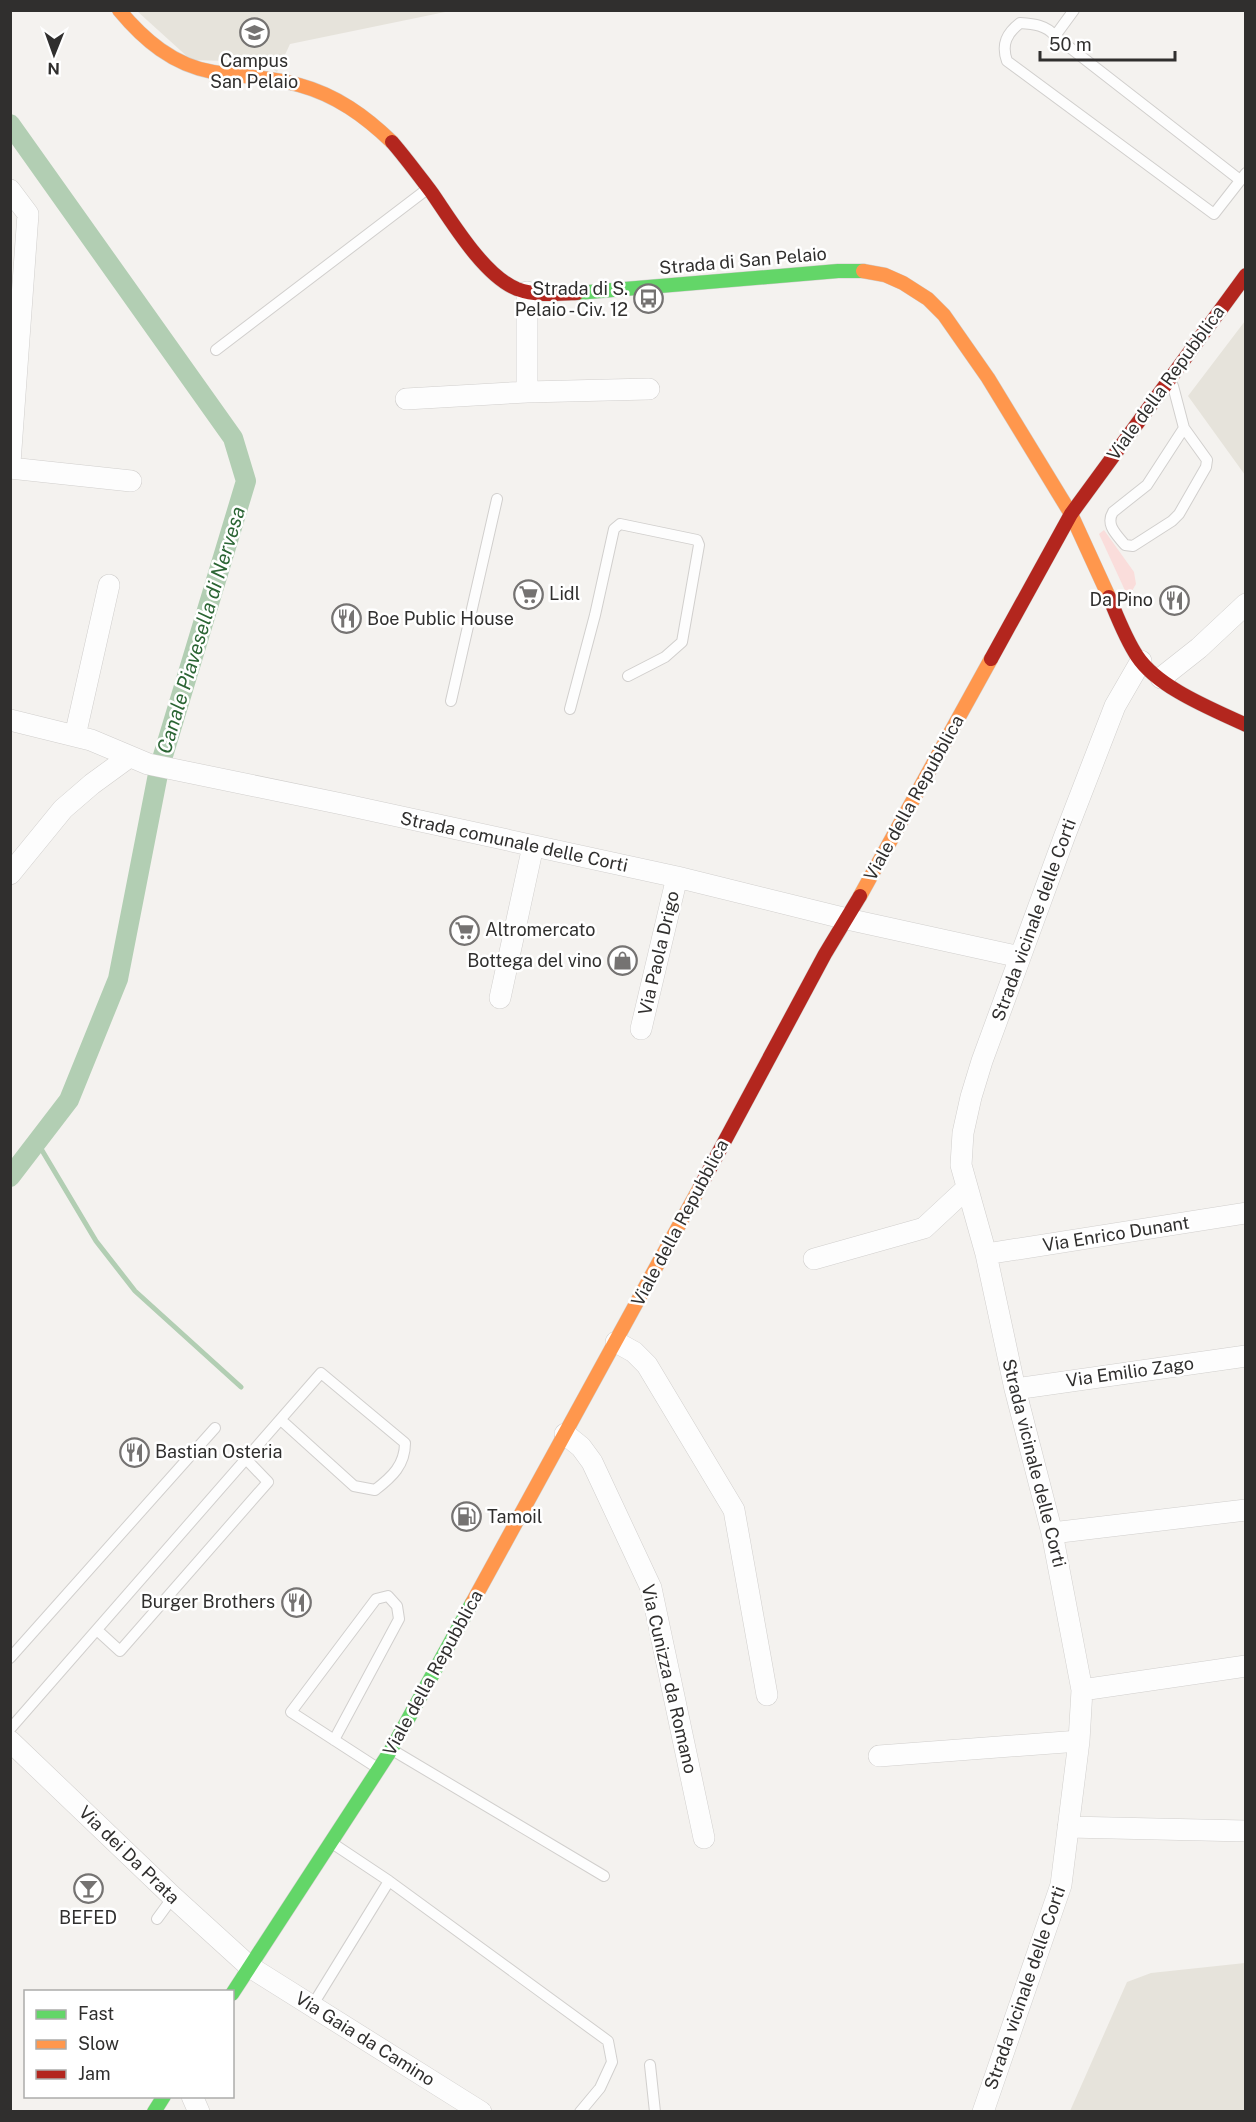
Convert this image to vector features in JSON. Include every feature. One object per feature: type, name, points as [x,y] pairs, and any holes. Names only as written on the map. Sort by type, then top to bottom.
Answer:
[{"type":"main road","name":"Strada di San Pelaio","points":[[119,10],[131,25],[177,61],[198,69],[287,81],[316,89],[364,117],[389,140],[493,274],[508,284],[527,292],[550,295],[838,271],[864,271],[894,279],[928,299],[944,315],[988,378],[1071,514],[1130,644],[1141,661],[1161,678],[1186,694],[1245,725]]},
{"type":"main road","name":"Viale della Repubblica","points":[[234,1991],[391,1750],[616,1342],[820,963],[847,919],[1071,514],[1245,275]]},
{"type":"main road","points":[[154,2112],[163,2098]]},
{"type":"street","points":[[10,190],[28,214],[16,310],[10,463]]},
{"type":"street","points":[[527,292],[527,392]]},
{"type":"street","points":[[406,399],[527,392],[649,389]]},
{"type":"street","points":[[10,468],[131,481]]},
{"type":"street","points":[[75,736],[110,585]]},
{"type":"street","points":[[1161,678],[1199,648],[1245,604]]},
{"type":"street","name":"Strada vicinale delle Corti","points":[[983,2112],[1061,1885],[1079,1741],[1082,1690],[1053,1533],[1015,1389],[986,1254],[961,1165],[963,1133],[971,1097],[1020,957],[1115,706],[1141,661]]},
{"type":"street","name":"Strada comunale delle Corti","points":[[10,720],[75,736],[139,760],[180,771],[677,877],[847,919],[1020,957]]},
{"type":"street","points":[[10,874],[63,809],[92,784],[139,760]]},
{"type":"street","points":[[500,998],[533,846]]},
{"type":"street","name":"Via Paola Drigo","points":[[641,1029],[677,877]]},
{"type":"street","points":[[814,1259],[924,1228],[968,1188]]},
{"type":"street","name":"Via Enrico Dunant","points":[[986,1254],[1245,1213]]},
{"type":"street","points":[[616,1342],[634,1352],[647,1365],[734,1510],[767,1695]]},
{"type":"street","name":"Via Emilio Zago","points":[[1015,1389],[1245,1356]]},
{"type":"street","name":"Via Cunizza da Romano","points":[[565,1434],[581,1447],[592,1462],[651,1588],[704,1838]]},
{"type":"street","points":[[1053,1533],[1245,1510]]},
{"type":"street","points":[[1082,1690],[1245,1666]]},
{"type":"street","points":[[879,1756],[1079,1741]]},
{"type":"street","name":"Via dei Da Prata","points":[[10,1742],[250,1967]]},
{"type":"street","points":[[1068,1827],[1245,1831]]},
{"type":"street","name":"Via Gaia da Camino","points":[[250,1967],[481,2112]]},
{"type":"street","points":[[192,2098],[199,2112]]},
{"type":"lane","points":[[1055,36],[1074,10]]},
{"type":"lane","points":[[1020,23],[1038,25],[1051,31],[1243,176],[1214,214],[1007,61],[1004,52],[1006,39],[1020,23]]},
{"type":"lane","points":[[216,350],[428,189]]},
{"type":"lane","points":[[1170,376],[1185,428],[1207,460],[1206,467],[1179,514],[1172,521],[1133,546],[1125,545],[1109,524],[1109,518],[1113,512],[1147,485],[1185,428]]},
{"type":"lane","points":[[451,701],[497,499]]},
{"type":"lane","points":[[570,709],[595,615],[614,529],[620,524],[697,540],[699,545],[682,642],[665,657],[628,676]]},
{"type":"lane","points":[[10,1730],[321,1373],[405,1443],[405,1455],[393,1476],[375,1490],[354,1486],[281,1420]]},
{"type":"lane","points":[[10,1658],[215,1428]]},
{"type":"lane","points":[[97,1630],[120,1651],[245,1509],[268,1482],[246,1459]]},
{"type":"lane","points":[[334,1740],[399,1619],[397,1606],[388,1596],[376,1599],[291,1712],[334,1740],[379,1769]]},
{"type":"lane","points":[[391,1750],[604,1876]]},
{"type":"lane","points":[[332,1843],[389,1881],[608,2041],[612,2062],[600,2088],[580,2112]]},
{"type":"lane","points":[[312,2006],[389,1881]]},
{"type":"lane","points":[[156,1919],[173,1897]]},
{"type":"lane","points":[[650,2065],[655,2112]]},
{"type":"shaded area","name":"Campus San Pelaio","points":[[137,11],[450,11],[290,44],[277,72],[258,59],[191,60]]},
{"type":"shaded area","points":[[1245,321],[1245,475],[1188,396]]},
{"type":"shaded area","points":[[1104,530],[1134,572],[1136,584],[1128,597],[1099,534]]},
{"type":"shaded area","points":[[1245,1963],[1245,2111],[1070,2111],[1127,1982],[1151,1973]]},
{"type":"waterway","name":"Canale Piavesella di Nervesa","points":[[10,124],[233,438],[246,481],[159,769],[118,979],[69,1100],[10,1177]]},
{"type":"waterway","points":[[37,1142],[96,1241],[135,1291],[241,1387]]},
{"type":"traffic: fast","points":[[577,293],[838,271],[863,271]]},
{"type":"traffic: fast","points":[[234,1991],[391,1750],[472,1603]]},
{"type":"traffic: fast","points":[[154,2112],[163,2098]]},
{"type":"traffic: slow","points":[[119,10],[149,41],[185,64],[213,72],[278,80],[313,89],[349,107],[392,142]]},
{"type":"traffic: slow","points":[[863,271],[885,275],[903,283],[928,299],[944,315],[988,378],[1071,514],[1109,597]]},
{"type":"traffic: slow","points":[[860,896],[991,659]]},
{"type":"traffic: slow","points":[[472,1603],[700,1187]]},
{"type":"traffic: jam","points":[[392,142],[432,193],[459,233],[493,273],[517,289],[532,293],[577,293]]},
{"type":"traffic: jam","points":[[991,659],[1071,514],[1246,275]]},
{"type":"traffic: jam","points":[[1109,597],[1129,642],[1146,667],[1172,688],[1246,725]]},
{"type":"traffic: jam","points":[[700,1187],[825,954],[860,896]]},
{"type":"place","name":"Campus San Pelaio","points":[[254,32]]},
{"type":"place","name":"Strada di S. Pelaio - Civ. 12","points":[[649,299]]},
{"type":"place","name":"Lidl","points":[[528,594]]},
{"type":"place","name":"Da Pino","points":[[1174,600]]},
{"type":"place","name":"Boe Public House","points":[[346,619]]},
{"type":"place","name":"Altromercato","points":[[464,930]]},
{"type":"place","name":"Bottega del vino","points":[[623,961]]},
{"type":"place","name":"Bastian Osteria","points":[[134,1452]]},
{"type":"place","name":"Tamoil","points":[[466,1517]]},
{"type":"place","name":"Burger Brothers","points":[[296,1602]]},
{"type":"place","name":"BEFED","points":[[88,1889]]}]
